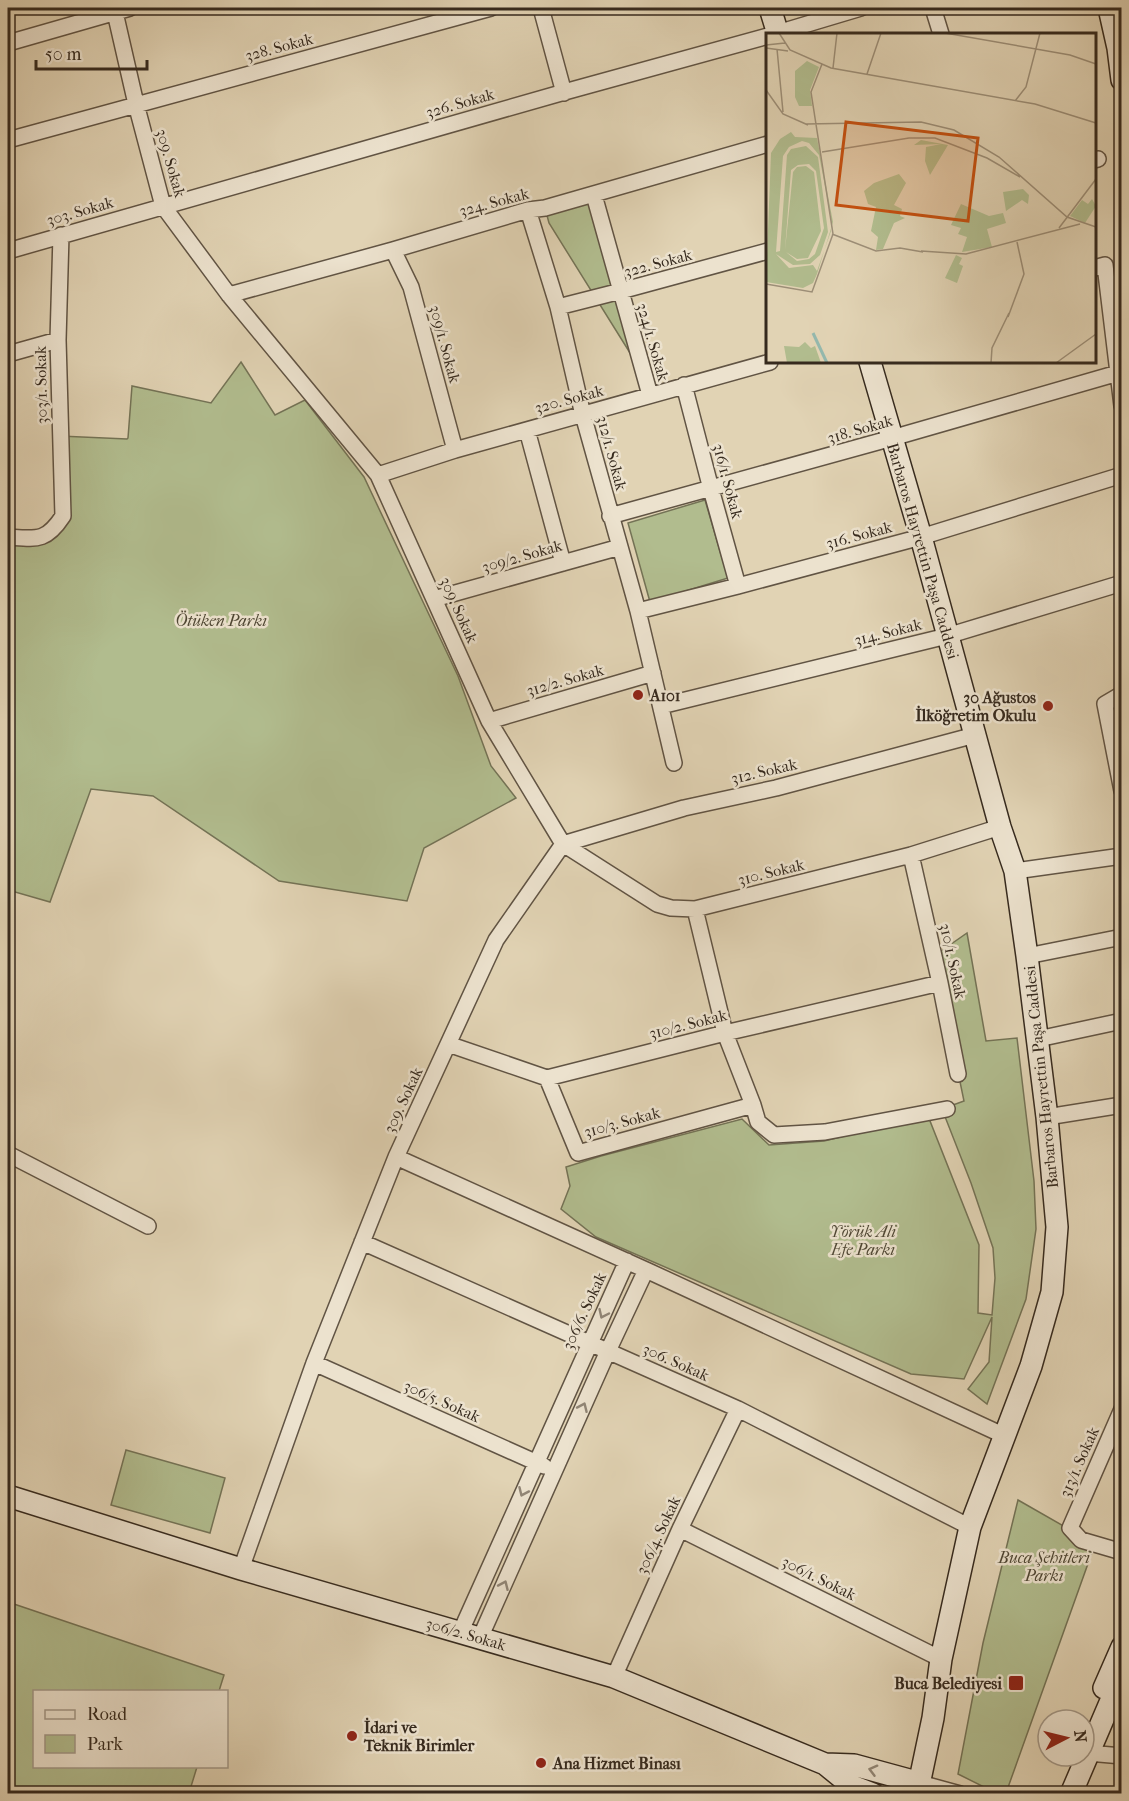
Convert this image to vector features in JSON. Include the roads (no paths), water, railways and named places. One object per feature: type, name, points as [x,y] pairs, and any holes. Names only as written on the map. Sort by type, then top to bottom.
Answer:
[{"type":"main road","points":[[770,8],[774,33]]},
{"type":"main road","points":[[1109,8],[1122,80]]},
{"type":"main road","points":[[1117,8],[1122,25]]},
{"type":"main road","name":"Barbaros Hayrettin Paşa Caddesi","points":[[870,363],[1014,871],[1038,1039],[1057,1227],[1052,1292],[1031,1366],[970,1527],[941,1659],[933,1718],[919,1788]]},
{"type":"main road","name":"306/2. Sokak","points":[[8,1496],[241,1569],[614,1677],[825,1764],[854,1765],[919,1788]]},
{"type":"main road","points":[[1096,1713],[1122,1647]]},
{"type":"main road","points":[[1096,1732],[1114,1712],[1122,1675]]},
{"type":"main road","points":[[825,1764],[852,1786],[873,1794]]},
{"type":"main road","points":[[1059,1794],[1072,1768]]},
{"type":"main road","points":[[1071,1794],[1077,1768]]},
{"type":"street","name":"328. Sokak","points":[[8,140],[490,8]]},
{"type":"street","points":[[541,8],[564,93]]},
{"type":"street","name":"326. Sokak","points":[[780,33],[861,8]]},
{"type":"street","points":[[933,8],[941,33]]},
{"type":"street","name":"309. Sokak","points":[[120,9],[136,104],[163,206],[229,295],[378,475],[489,721],[563,844],[496,940],[396,1157],[314,1363],[241,1569]]},
{"type":"street","points":[[8,43],[120,9]]},
{"type":"street","name":"326. Sokak","points":[[163,206],[766,37]]},
{"type":"street","name":"324. Sokak","points":[[229,295],[528,210],[545,208],[594,195],[766,145]]},
{"type":"street","name":"324/1. Sokak","points":[[594,195],[650,395]]},
{"type":"street","name":"303. Sokak","points":[[8,251],[163,206]]},
{"type":"street","name":"312/1. Sokak","points":[[528,210],[558,307],[583,415],[638,611],[674,763]]},
{"type":"street","name":"303/1. Sokak","points":[[8,537],[35,539],[53,531],[63,516],[58,340],[61,235]]},
{"type":"street","name":"309/1. Sokak","points":[[393,250],[411,287],[455,450]]},
{"type":"street","name":"322. Sokak","points":[[558,307],[766,252]]},
{"type":"street","points":[[1100,266],[1122,406]]},
{"type":"street","points":[[8,354],[58,340]]},
{"type":"street","name":"320. Sokak","points":[[378,475],[455,450],[766,363]]},
{"type":"street","name":"318. Sokak","points":[[610,516],[1118,373]]},
{"type":"street","name":"316/1. Sokak","points":[[684,385],[738,586]]},
{"type":"street","points":[[527,430],[563,563]]},
{"type":"street","name":"316. Sokak","points":[[638,611],[921,537],[1122,475]]},
{"type":"street","name":"309/2. Sokak","points":[[434,599],[620,548]]},
{"type":"street","name":"314. Sokak","points":[[662,706],[947,636],[1122,583]]},
{"type":"street","name":"312/2. Sokak","points":[[489,721],[653,673]]},
{"type":"street","points":[[1122,694],[1105,704],[1122,791]]},
{"type":"street","name":"312. Sokak","points":[[563,844],[684,808],[776,788],[975,735]]},
{"type":"street","name":"310. Sokak","points":[[563,844],[657,904],[671,908],[695,909],[911,855],[1000,827]]},
{"type":"street","name":"310/1. Sokak","points":[[911,855],[958,1074]]},
{"type":"street","points":[[1014,871],[1122,856]]},
{"type":"street","points":[[695,909],[725,1033],[758,1122],[774,1135],[825,1132],[947,1109]]},
{"type":"street","points":[[1027,956],[1122,937]]},
{"type":"street","name":"310/2. Sokak","points":[[547,1078],[725,1033],[940,983]]},
{"type":"street","points":[[1038,1039],[1122,1021]]},
{"type":"street","points":[[448,1044],[547,1078]]},
{"type":"street","name":"310/3. Sokak","points":[[547,1078],[578,1153],[753,1105]]},
{"type":"street","points":[[1047,1117],[1122,1105]]},
{"type":"street","points":[[8,1154],[148,1226]]},
{"type":"street","points":[[396,1157],[627,1261]]},
{"type":"street","name":"306. Sokak","points":[[362,1242],[738,1409],[970,1527]]},
{"type":"street","name":"306/6. Sokak","points":[[470,1635],[536,1462],[627,1261],[1005,1436]]},
{"type":"street","points":[[470,1635],[554,1471],[646,1270]]},
{"type":"street","name":"306/5. Sokak","points":[[314,1363],[554,1471]]},
{"type":"street","name":"306/4. Sokak","points":[[614,1677],[680,1529],[738,1409]]},
{"type":"street","name":"313/1. Sokak","points":[[1122,1409],[1070,1528],[1081,1540],[1122,1552]]},
{"type":"street","name":"306/1. Sokak","points":[[680,1529],[941,1659]]},
{"type":"street","points":[[1096,1751],[1122,1756]]},
{"type":"street","points":[[919,1788],[943,1788],[960,1794]]},
{"type":"place","name":"A101","points":[[638,695]]},
{"type":"place","name":"30 Ağustos İlköğretim Okulu","points":[[1048,706]]},
{"type":"place","name":"Buca Belediyesi","points":[[1016,1683]]},
{"type":"place","name":"İdari ve Teknik Birimler","points":[[352,1736]]},
{"type":"place","name":"Ana Hizmet Binası","points":[[541,1763]]},
{"type":"park label","name":"Ötüken Parkı","points":[[221,620]]},
{"type":"park label","name":"Yörük Ali Efe Parkı","points":[[863,1240]]},
{"type":"park label","name":"Buca Şehitleri Parkı","points":[[1044,1566]]}]
